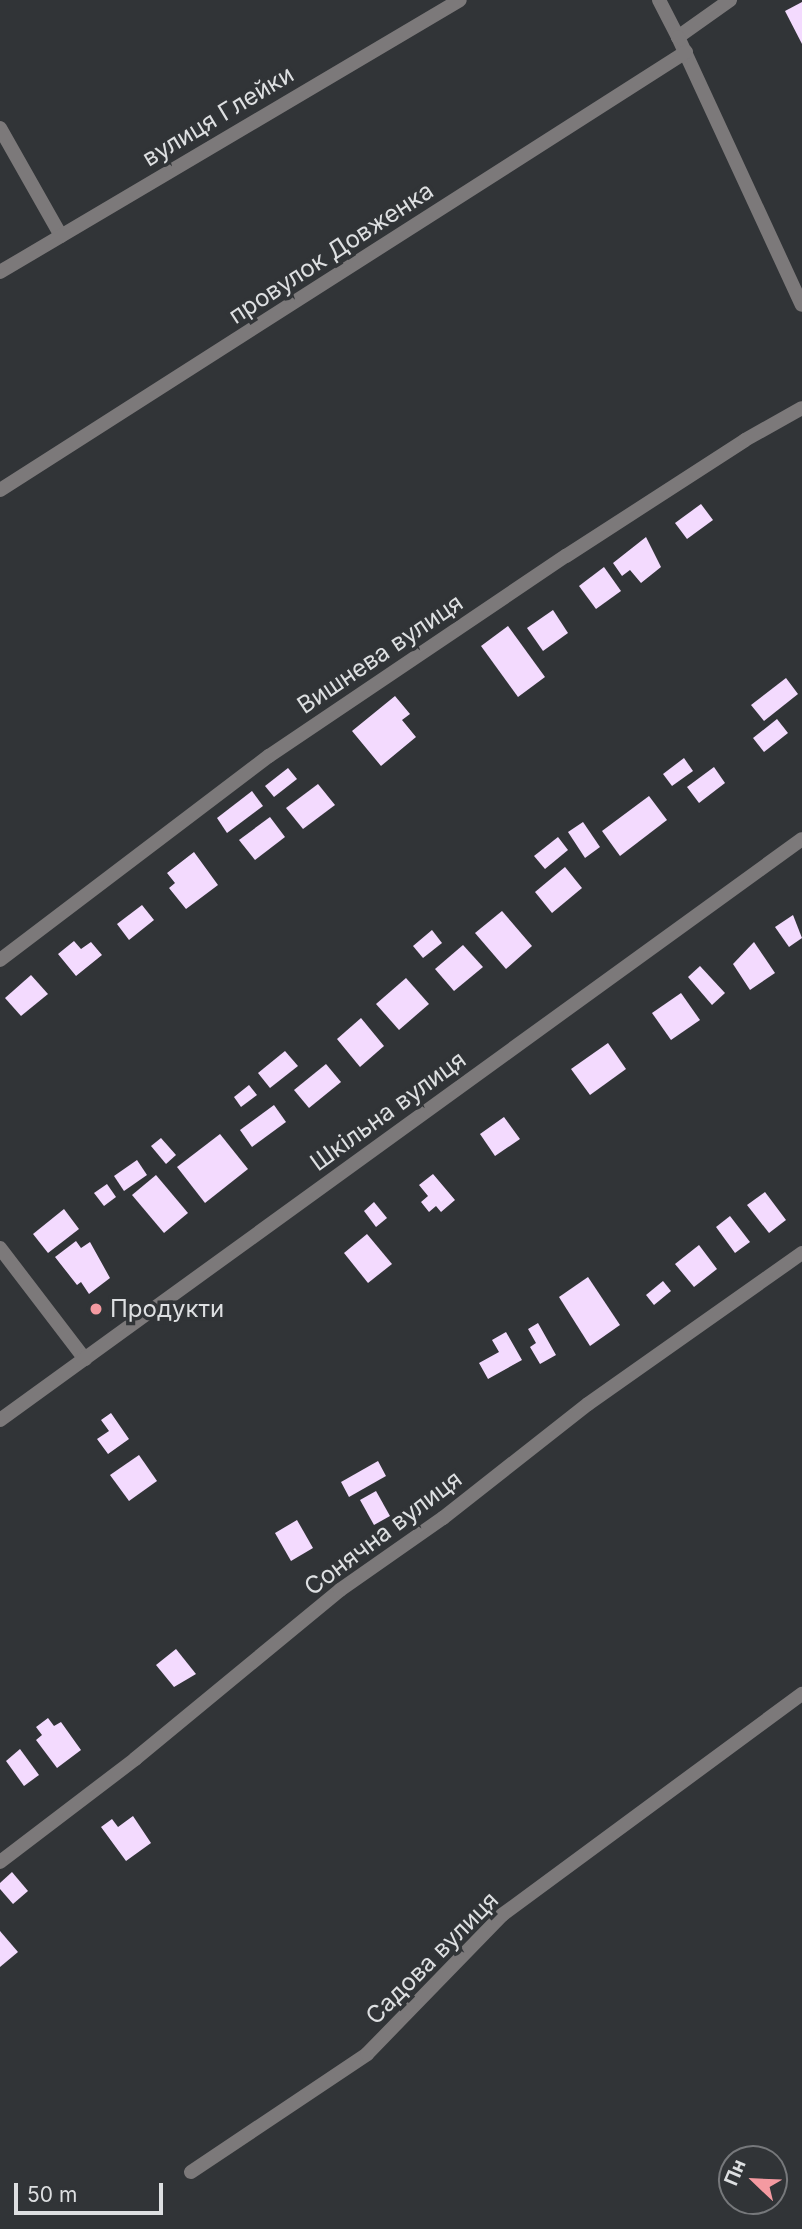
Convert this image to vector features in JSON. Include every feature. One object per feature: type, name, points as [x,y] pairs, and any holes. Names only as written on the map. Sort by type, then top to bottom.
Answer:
[{"type":"street","name":"вулиця Глейки","points":[[0,272],[460,0]]},
{"type":"street","points":[[659,0],[686,52],[802,305]]},
{"type":"street","points":[[678,37],[730,0]]},
{"type":"street","name":"провулок Довженка","points":[[0,490],[686,52]]},
{"type":"street","points":[[0,128],[61,236]]},
{"type":"street","name":"Вишнева вулиця","points":[[0,960],[269,756],[577,549],[745,440],[802,408]]},
{"type":"street","name":"Шкільна вулиця","points":[[0,1420],[802,839]]},
{"type":"street","points":[[0,1248],[85,1359]]},
{"type":"street","name":"Сонячна вулиця","points":[[0,1861],[135,1759],[340,1590],[443,1518],[588,1404],[802,1252]]},
{"type":"street","name":"Садова вулиця","points":[[191,2172],[367,2054],[502,1915],[802,1694]]},
{"type":"building","points":[[802,2],[802,44],[785,11]]},
{"type":"building","points":[[701,504],[713,520],[687,539],[675,523]]},
{"type":"building","points":[[646,537],[661,567],[641,583],[630,570],[622,576],[613,563]]},
{"type":"building","points":[[604,567],[621,591],[596,609],[579,586]]},
{"type":"building","points":[[553,610],[568,633],[543,651],[527,628]]},
{"type":"building","points":[[508,626],[545,677],[518,697],[481,646]]},
{"type":"building","points":[[786,678],[798,694],[764,721],[751,705]]},
{"type":"building","points":[[395,696],[410,714],[402,720],[416,737],[381,766],[352,731]]},
{"type":"building","points":[[777,719],[788,733],[764,752],[753,738]]},
{"type":"building","points":[[684,758],[693,771],[672,786],[663,774]]},
{"type":"building","points":[[714,767],[725,783],[699,803],[687,787]]},
{"type":"building","points":[[288,768],[297,779],[274,797],[265,786]]},
{"type":"building","points":[[318,784],[335,805],[303,829],[286,808]]},
{"type":"building","points":[[252,791],[263,806],[227,833],[217,818]]},
{"type":"building","points":[[649,796],[667,820],[620,856],[602,831]]},
{"type":"building","points":[[270,817],[285,837],[255,860],[239,840]]},
{"type":"building","points":[[583,822],[600,847],[585,858],[568,832]]},
{"type":"building","points":[[558,837],[568,850],[545,869],[534,856]]},
{"type":"building","points":[[194,852],[218,885],[186,909],[169,888],[175,883],[167,873]]},
{"type":"building","points":[[565,867],[582,888],[552,913],[535,892]]},
{"type":"building","points":[[142,905],[154,920],[129,940],[117,924]]},
{"type":"building","points":[[502,911],[532,946],[506,969],[475,933]]},
{"type":"building","points":[[793,915],[802,938],[789,947],[775,927]]},
{"type":"building","points":[[432,930],[442,943],[423,958],[413,946]]},
{"type":"building","points":[[74,941],[81,949],[91,942],[102,955],[76,976],[58,954]]},
{"type":"building","points":[[754,942],[775,973],[750,990],[733,964]]},
{"type":"building","points":[[463,945],[483,967],[454,991],[435,969]]},
{"type":"building","points":[[700,966],[725,993],[712,1005],[688,977]]},
{"type":"building","points":[[31,975],[48,994],[21,1016],[5,998]]},
{"type":"building","points":[[406,978],[429,1004],[399,1030],[376,1004]]},
{"type":"building","points":[[681,993],[700,1020],[671,1040],[652,1013]]},
{"type":"building","points":[[361,1018],[384,1046],[360,1067],[337,1039]]},
{"type":"building","points":[[608,1043],[626,1069],[590,1095],[571,1069]]},
{"type":"building","points":[[285,1051],[298,1066],[270,1088],[258,1073]]},
{"type":"building","points":[[326,1064],[341,1082],[309,1108],[294,1090]]},
{"type":"building","points":[[249,1085],[257,1095],[241,1107],[234,1097]]},
{"type":"building","points":[[274,1105],[286,1122],[252,1147],[240,1130]]},
{"type":"building","points":[[504,1117],[520,1139],[495,1156],[480,1134]]},
{"type":"building","points":[[220,1134],[248,1169],[205,1203],[177,1167]]},
{"type":"building","points":[[161,1138],[176,1155],[166,1164],[151,1146]]},
{"type":"building","points":[[137,1160],[147,1175],[124,1191],[114,1176]]},
{"type":"building","points":[[433,1174],[455,1200],[441,1212],[436,1206],[429,1212],[421,1202],[428,1196],[419,1185]]},
{"type":"building","points":[[156,1175],[188,1213],[164,1233],[132,1195]]},
{"type":"building","points":[[107,1184],[116,1197],[104,1206],[94,1193]]},
{"type":"building","points":[[765,1192],[786,1220],[769,1233],[747,1205]]},
{"type":"building","points":[[374,1202],[387,1218],[376,1227],[364,1211]]},
{"type":"building","points":[[64,1209],[79,1229],[48,1253],[33,1234]]},
{"type":"building","points":[[730,1216],[750,1242],[735,1253],[716,1227]]},
{"type":"building","points":[[367,1234],[392,1264],[368,1283],[344,1253]]},
{"type":"building","points":[[76,1241],[81,1248],[90,1242],[110,1278],[89,1294],[81,1282],[77,1285],[55,1257]]},
{"type":"building","points":[[699,1245],[717,1269],[694,1287],[675,1264]]},
{"type":"building","points":[[588,1277],[620,1325],[590,1346],[559,1297]]},
{"type":"building","points":[[663,1281],[671,1291],[654,1305],[646,1295]]},
{"type":"building","points":[[538,1323],[556,1355],[540,1364],[530,1347],[536,1343],[528,1329]]},
{"type":"building","points":[[506,1332],[522,1360],[488,1379],[479,1363],[499,1352],[492,1340]]},
{"type":"building","points":[[111,1413],[129,1439],[108,1454],[97,1439],[109,1431],[101,1420]]},
{"type":"building","points":[[139,1455],[157,1481],[129,1501],[110,1475]]},
{"type":"building","points":[[378,1461],[386,1476],[349,1497],[341,1482]]},
{"type":"building","points":[[376,1491],[390,1516],[374,1525],[360,1500]]},
{"type":"building","points":[[297,1520],[313,1548],[291,1561],[275,1533]]},
{"type":"building","points":[[176,1649],[196,1674],[174,1687],[156,1665]]},
{"type":"building","points":[[48,1718],[54,1726],[61,1722],[81,1750],[57,1768],[36,1740],[42,1735],[36,1727]]},
{"type":"building","points":[[20,1749],[39,1775],[24,1786],[6,1761]]},
{"type":"building","points":[[133,1816],[151,1843],[126,1861],[101,1827],[112,1819],[118,1827]]},
{"type":"building","points":[[12,1872],[28,1891],[13,1904],[0,1889],[0,1883]]},
{"type":"building","points":[[0,1931],[18,1952],[0,1967]]},
{"type":"place","name":"Продукти","points":[[96,1309]]}]
